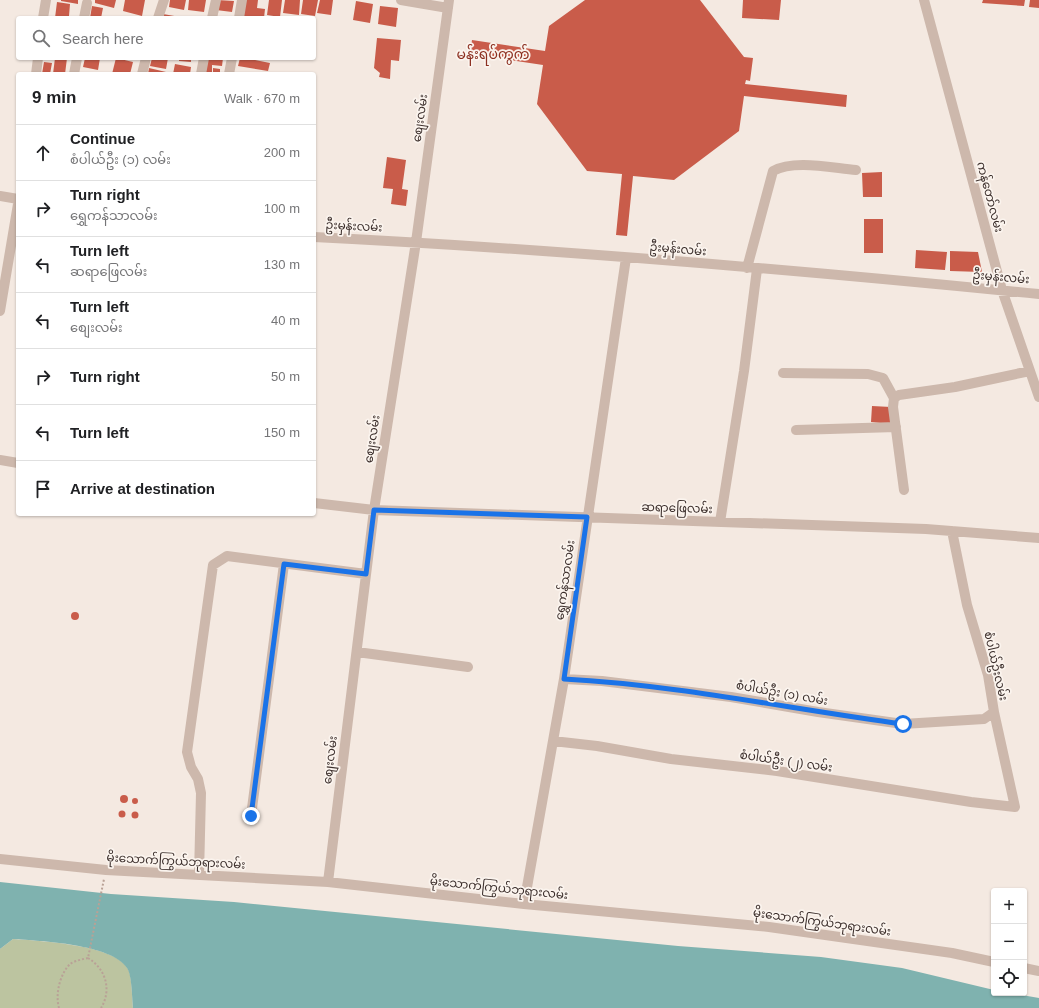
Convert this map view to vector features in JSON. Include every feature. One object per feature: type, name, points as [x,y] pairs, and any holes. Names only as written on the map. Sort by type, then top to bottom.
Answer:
[{"type":"street","points":[[44,16],[46,0]]},
{"type":"street","points":[[159,16],[164,0]]},
{"type":"street","points":[[212,16],[216,0]]},
{"type":"street","points":[[239,16],[242,0]]},
{"type":"street","points":[[401,0],[449,4]]},
{"type":"street","name":"ကန်တော်လမ်း","points":[[924,0],[1002,290],[1039,397]]},
{"type":"street","points":[[84,16],[87,3]]},
{"type":"street","name":"စျေးလမ်း","points":[[328,882],[374,510],[416,242],[449,4]]},
{"type":"street","points":[[36,72],[38,60]]},
{"type":"street","points":[[74,72],[77,60]]},
{"type":"street","points":[[142,72],[146,60]]},
{"type":"street","points":[[201,72],[204,60]]},
{"type":"street","points":[[229,72],[232,60]]},
{"type":"street","points":[[720,522],[744,372],[752,269],[773,171],[780,167],[797,165],[856,170]]},
{"type":"street","points":[[0,196],[16,199]]},
{"type":"street","points":[[0,311],[16,216]]},
{"type":"street","name":"ဦးမှန်းလမ်း","points":[[316,237],[416,242],[626,258],[1039,294]]},
{"type":"street","name":"‌ရွှေကန်သာလမ်း","points":[[524,904],[564,679],[626,258]]},
{"type":"street","points":[[894,398],[899,395],[955,387],[1030,371]]},
{"type":"street","points":[[782,373],[868,374],[883,378],[894,398],[893,407],[904,490]]},
{"type":"street","points":[[796,430],[896,427]]},
{"type":"street","points":[[0,460],[16,463]]},
{"type":"street","name":"ဆရာဖြေလမ်း","points":[[316,504],[374,510],[952,531],[1039,538]]},
{"type":"street","name":"စံပါယ်ဦးလမ်း","points":[[952,531],[967,605],[988,675],[994,712],[1015,807]]},
{"type":"street","points":[[199,875],[200,793],[198,779],[191,767],[187,752],[213,565],[227,556],[366,574]]},
{"type":"street","points":[[251,816],[284,564]]},
{"type":"street","points":[[357,652],[468,667]]},
{"type":"street","name":"စံပါယ်ဦး (၁) လမ်း","points":[[564,679],[602,681],[731,697],[818,712],[903,724],[984,719],[994,712]]},
{"type":"street","name":"စံပါယ်ဦး (၂) လမ်း","points":[[554,741],[597,746],[671,759],[777,771],[963,801],[1015,807]]},
{"type":"street","name":"မိုးသောက်ကြွယ်ဘုရားလမ်း","points":[[0,859],[106,870],[328,882],[524,904],[770,927],[952,953],[991,961]]},
{"type":"street","points":[[1027,969],[1039,971]]},
{"type":"path","points":[[88,958],[102,890]]},
{"type":"path","points":[[60,1008],[58,1003],[60,980],[71,963],[88,958],[95,962],[103,972],[108,985],[106,1001],[101,1008]]},
{"type":"green space","points":[[13,939],[75,945],[108,954],[120,961],[128,969],[131,982],[133,1008],[0,1008],[0,949]]},
{"type":"water","points":[[0,882],[111,894],[234,902],[678,946],[821,957],[902,968],[991,989],[991,996],[1027,996],[1039,998],[1039,1008],[133,1008],[129,971],[119,960],[107,954],[74,945],[13,939],[0,949]]},
{"type":"building","points":[[78,0],[78,4],[61,1]]},
{"type":"building","points":[[95,0],[116,0],[114,8],[95,3]]},
{"type":"building","points":[[125,0],[145,0],[142,16],[123,11]]},
{"type":"building","points":[[170,0],[186,0],[184,10],[169,7]]},
{"type":"building","points":[[189,0],[206,0],[204,12],[188,10]]},
{"type":"building","points":[[217,0],[234,1],[232,12],[216,10]]},
{"type":"building","points":[[245,0],[258,0],[257,8],[265,9],[264,16],[243,16]]},
{"type":"building","points":[[269,0],[282,0],[280,16],[267,15]]},
{"type":"building","points":[[285,0],[300,0],[299,15],[283,13]]},
{"type":"building","points":[[303,0],[318,0],[315,16],[301,14]]},
{"type":"building","points":[[320,0],[333,0],[331,15],[317,13]]},
{"type":"building","points":[[585,0],[700,0],[744,57],[753,58],[750,81],[746,80],[745,84],[847,95],[846,107],[744,96],[739,131],[674,180],[633,176],[627,236],[616,235],[622,174],[587,171],[537,104],[543,65],[470,54],[472,40],[545,51],[549,26]]},
{"type":"building","points":[[743,0],[781,0],[779,20],[742,18]]},
{"type":"building","points":[[983,0],[1025,0],[1024,6],[982,3]]},
{"type":"building","points":[[1030,0],[1039,0],[1039,8],[1029,7]]},
{"type":"building","points":[[356,1],[373,4],[370,23],[353,20]]},
{"type":"building","points":[[57,2],[70,4],[69,16],[55,16]]},
{"type":"building","points":[[92,6],[103,8],[101,16],[90,16]]},
{"type":"building","points":[[380,6],[398,8],[396,27],[378,24]]},
{"type":"building","points":[[163,14],[174,16],[162,16]]},
{"type":"building","points":[[377,38],[401,40],[399,61],[391,60],[390,79],[379,77],[380,73],[374,68]]},
{"type":"building","points":[[55,60],[67,60],[65,72],[53,72]]},
{"type":"building","points":[[85,60],[100,60],[98,70],[83,67]]},
{"type":"building","points":[[116,60],[133,62],[130,72],[112,72]]},
{"type":"building","points":[[152,60],[168,60],[166,69],[150,66]]},
{"type":"building","points":[[191,60],[191,62],[179,61]]},
{"type":"building","points":[[207,60],[223,60],[222,66],[212,65],[212,72],[205,72]]},
{"type":"building","points":[[240,60],[255,60],[270,63],[268,71],[238,66]]},
{"type":"building","points":[[44,62],[52,63],[50,72],[42,72]]},
{"type":"building","points":[[175,64],[191,67],[190,72],[173,72]]},
{"type":"building","points":[[149,68],[166,72],[148,72]]},
{"type":"building","points":[[213,68],[220,69],[220,72],[213,72]]},
{"type":"building","points":[[387,157],[406,160],[402,189],[408,190],[406,206],[391,204],[393,189],[383,188]]},
{"type":"building","points":[[882,172],[882,197],[863,197],[862,173]]},
{"type":"building","points":[[864,219],[883,219],[883,253],[864,253]]},
{"type":"building","points":[[916,250],[947,252],[945,270],[915,268]]},
{"type":"building","points":[[950,251],[978,252],[982,272],[950,271]]},
{"type":"building","points":[[872,406],[891,407],[890,424],[871,422]]},
{"type":"building","points":[[73,612],[77,612],[79,616],[77,620],[73,620],[71,618],[71,614]]},
{"type":"building","points":[[122,795],[126,795],[128,799],[126,803],[122,803],[120,801],[120,797]]},
{"type":"building","points":[[135,798],[138,801],[135,804],[132,801]]},
{"type":"building","points":[[122,810],[126,814],[122,818],[118,814]]},
{"type":"building","points":[[135,811],[138,812],[138,818],[135,819],[132,818],[131,815],[132,812]]},
{"type":"district","name":"မန်းရပ်ကွက်","points":[[493,54]]},
{"type":"route","points":[[251,816],[284,564],[366,574],[374,510],[587,517],[564,679],[602,681],[731,697],[818,712],[903,724]]}]
